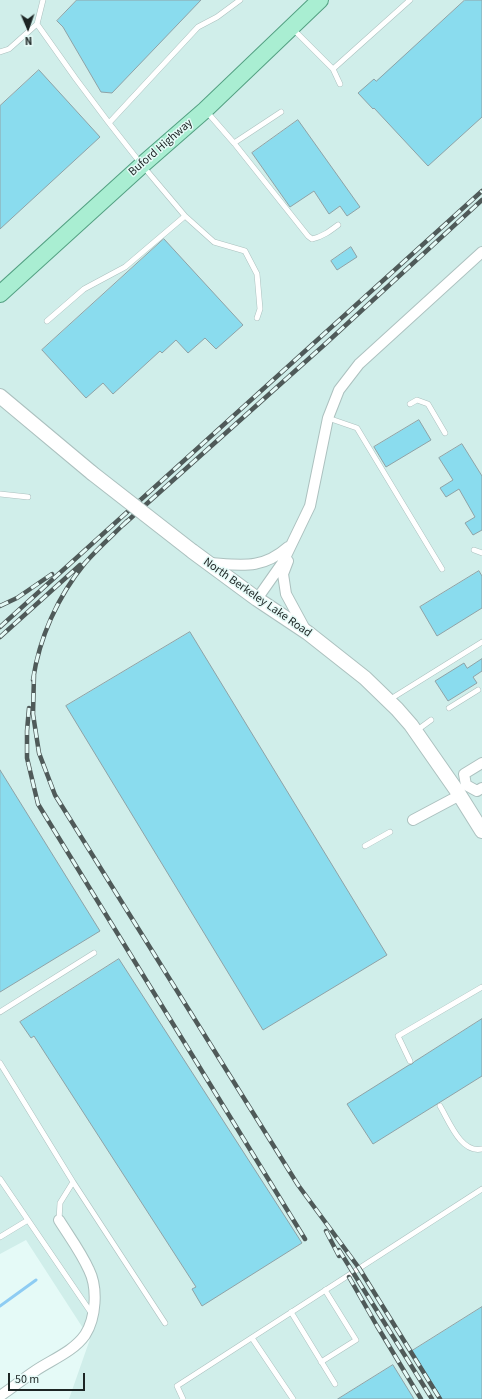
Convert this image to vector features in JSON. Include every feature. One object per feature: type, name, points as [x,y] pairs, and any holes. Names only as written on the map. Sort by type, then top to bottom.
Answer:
[{"type":"main road","name":"Buford Highway","points":[[0,294],[205,110],[291,26],[320,0]]},
{"type":"street","points":[[257,600],[283,562],[310,506],[328,418],[339,390],[359,364],[482,252]]},
{"type":"street","name":"North Berkeley Lake Road","points":[[0,396],[92,473],[207,563],[257,600],[308,633],[365,678],[397,708],[461,790],[482,831]]},
{"type":"street","points":[[207,563],[255,565],[277,557],[293,543]]},
{"type":"street","points":[[293,543],[283,574],[286,594],[308,633]]},
{"type":"street","points":[[461,790],[464,774],[482,763]]},
{"type":"street","points":[[413,820],[461,790],[477,791],[482,788]]},
{"type":"street","points":[[0,1396],[75,1346],[85,1335],[92,1315],[95,1302],[94,1284],[90,1271],[59,1220]]},
{"type":"lane","points":[[0,52],[9,49],[36,24],[43,0]]},
{"type":"lane","points":[[109,122],[198,27],[217,17],[240,0]]},
{"type":"lane","points":[[333,69],[410,0]]},
{"type":"lane","points":[[36,24],[142,165],[185,216],[214,242],[245,251],[257,274],[260,309],[256,318]]},
{"type":"lane","points":[[291,26],[333,69],[340,84]]},
{"type":"lane","points":[[205,110],[234,143],[308,236],[312,239],[322,236],[338,225]]},
{"type":"lane","points":[[234,143],[281,112]]},
{"type":"lane","points":[[47,321],[84,289],[125,267],[185,216]]},
{"type":"lane","points":[[410,404],[417,400],[428,404],[445,433]]},
{"type":"lane","points":[[328,418],[357,428],[442,569]]},
{"type":"lane","points":[[0,494],[28,496]]},
{"type":"lane","points":[[474,550],[482,553]]},
{"type":"lane","points":[[388,700],[482,642]]},
{"type":"lane","points":[[449,708],[478,690]]},
{"type":"lane","points":[[415,731],[431,720]]},
{"type":"lane","points":[[365,846],[390,832]]},
{"type":"lane","points":[[0,1012],[94,953]]},
{"type":"lane","points":[[410,1061],[398,1036],[482,987]]},
{"type":"lane","points":[[0,1063],[73,1182],[165,1323]]},
{"type":"lane","points":[[440,1106],[462,1144],[477,1150],[482,1149]]},
{"type":"lane","points":[[0,1179],[92,1315]]},
{"type":"lane","points":[[59,1220],[60,1203],[73,1182]]},
{"type":"lane","points":[[183,1399],[177,1386],[482,1189]]},
{"type":"lane","points":[[0,1237],[28,1220]]},
{"type":"lane","points":[[321,1362],[356,1340],[325,1290]]},
{"type":"lane","points":[[291,1312],[335,1384]]},
{"type":"lane","points":[[252,1338],[293,1399]]},
{"type":"shaded area","points":[[0,0],[482,0],[482,1399],[69,1399],[90,1339],[26,1240],[0,1254]]},
{"type":"building","points":[[77,0],[201,0],[112,93],[101,92],[63,27],[57,21]]},
{"type":"building","points":[[465,0],[482,0],[482,117],[428,166],[358,93],[374,79],[376,81]]},
{"type":"building","points":[[39,70],[100,137],[0,229],[0,106]]},
{"type":"building","points":[[298,120],[360,207],[347,216],[340,206],[329,214],[314,191],[290,207],[252,153]]},
{"type":"building","points":[[164,239],[243,325],[216,349],[205,338],[188,353],[176,340],[162,353],[160,351],[113,394],[103,383],[86,398],[42,350]]},
{"type":"building","points":[[351,247],[357,257],[337,270],[331,261]]},
{"type":"building","points":[[419,420],[431,440],[386,467],[374,447]]},
{"type":"building","points":[[462,444],[482,476],[482,530],[473,535],[465,523],[475,517],[459,489],[446,497],[440,488],[453,480],[439,458]]},
{"type":"building","points":[[479,571],[482,576],[482,608],[437,636],[420,607]]},
{"type":"building","points":[[190,632],[387,955],[263,1030],[66,706]]},
{"type":"building","points":[[482,659],[482,671],[473,677],[477,683],[448,701],[435,681],[464,663],[467,668]]},
{"type":"building","points":[[0,770],[100,931],[0,992]]},
{"type":"building","points":[[119,959],[302,1243],[202,1306],[192,1289],[196,1287],[34,1036],[31,1038],[20,1022]]},
{"type":"building","points":[[482,1019],[482,1076],[373,1144],[347,1104]]},
{"type":"building","points":[[482,1307],[482,1399],[442,1399],[412,1351]]},
{"type":"building","points":[[393,1365],[414,1399],[338,1399]]},
{"type":"waterway","points":[[0,1306],[36,1280]]},
{"type":"railway","points":[[0,627],[482,191]]},
{"type":"railway","points":[[123,525],[323,346],[482,200]]},
{"type":"railway","points":[[33,680],[45,633],[66,589],[85,563],[127,521]]},
{"type":"railway","points":[[0,637],[80,565]]},
{"type":"railway","points":[[0,606],[17,598],[52,574]]},
{"type":"railway","points":[[34,675],[33,714],[39,753],[55,795],[298,1185],[359,1268],[440,1399]]},
{"type":"railway","points":[[29,708],[27,758],[38,804],[305,1239]]},
{"type":"railway","points":[[326,1231],[339,1256]]},
{"type":"railway","points":[[339,1250],[432,1399]]},
{"type":"railway","points":[[349,1277],[421,1399]]}]
